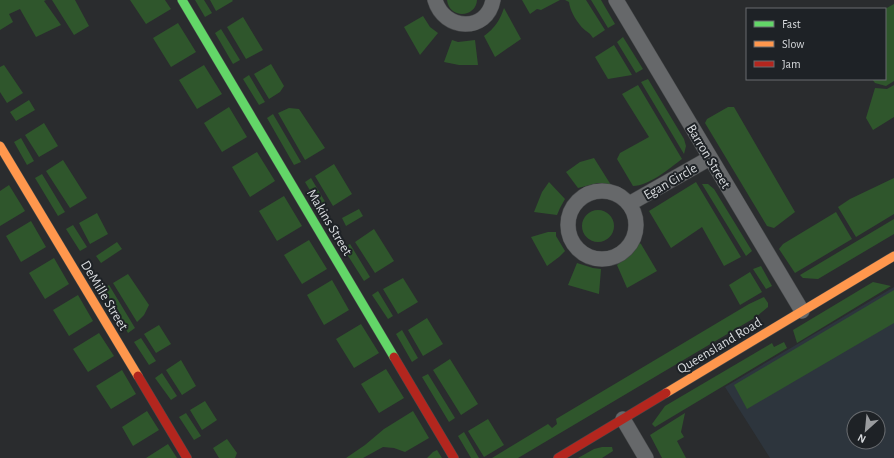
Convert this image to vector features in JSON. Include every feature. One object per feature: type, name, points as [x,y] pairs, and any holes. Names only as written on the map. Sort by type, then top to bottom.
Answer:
[{"type":"street","name":"Makins Street","points":[[182,0],[454,458]]},
{"type":"street","points":[[435,0],[442,15],[459,24],[467,24],[480,20],[488,13],[493,0]]},
{"type":"street","name":"Barron Street","points":[[616,0],[802,311]]},
{"type":"street","name":"DeMille Street","points":[[0,146],[187,458]]},
{"type":"street","name":"Egan Circle","points":[[629,204],[710,158]]},
{"type":"street","name":"Egan Circle","points":[[593,192],[609,192],[620,196],[629,204],[635,214],[636,223],[634,237],[630,246],[621,254],[607,259],[594,258],[587,256],[573,244],[569,234],[569,217],[574,206],[582,198],[593,192]]},
{"type":"street","name":"Queensland Road","points":[[558,458],[894,256]]},
{"type":"street","points":[[623,419],[646,458]]},
{"type":"shaded area","points":[[894,287],[894,458],[770,458],[725,387]]},
{"type":"green space","points":[[0,0],[46,0],[44,1],[61,25],[36,37],[20,9],[9,14],[13,22],[0,30]]},
{"type":"green space","points":[[52,0],[75,0],[89,26],[74,35]]},
{"type":"green space","points":[[130,0],[165,0],[171,9],[146,24]]},
{"type":"green space","points":[[195,0],[204,0],[212,13],[205,17]]},
{"type":"green space","points":[[210,0],[232,0],[233,1],[216,11]]},
{"type":"green space","points":[[447,0],[477,0],[476,6],[472,10],[468,13],[462,14],[452,11]]},
{"type":"green space","points":[[522,0],[560,0],[541,10],[537,9],[530,14]]},
{"type":"green space","points":[[565,0],[586,0],[605,30],[593,38],[578,23],[569,2]]},
{"type":"green space","points":[[591,0],[601,0],[615,24],[608,28]]},
{"type":"green space","points":[[894,4],[894,81],[886,86],[875,83],[873,80],[886,80],[886,8]]},
{"type":"green space","points":[[504,8],[521,39],[495,57],[484,36],[497,24]]},
{"type":"green space","points":[[423,16],[430,27],[438,33],[420,55],[404,27]]},
{"type":"green space","points":[[243,17],[263,50],[246,59],[227,27]]},
{"type":"green space","points":[[178,23],[196,52],[171,67],[153,38]]},
{"type":"green space","points":[[221,29],[240,60],[233,64],[215,33]]},
{"type":"green space","points":[[623,37],[643,69],[636,73],[617,42]]},
{"type":"green space","points":[[452,40],[458,42],[475,40],[478,65],[459,65],[444,62]]},
{"type":"green space","points":[[614,45],[632,75],[608,79],[595,57]]},
{"type":"green space","points":[[271,64],[284,86],[280,92],[269,99],[254,74]]},
{"type":"green space","points":[[4,65],[23,93],[7,103],[0,92],[0,67]]},
{"type":"green space","points":[[204,65],[222,94],[197,109],[179,80]]},
{"type":"green space","points":[[249,75],[265,102],[259,105],[243,79]]},
{"type":"green space","points":[[648,79],[684,139],[686,146],[684,154],[641,82]]},
{"type":"green space","points":[[638,85],[682,159],[652,180],[633,186],[617,159],[620,153],[649,137],[622,94]]},
{"type":"green space","points":[[894,85],[894,117],[873,130],[866,118],[875,88],[887,89]]},
{"type":"green space","points":[[29,100],[35,110],[16,121],[10,112]]},
{"type":"green space","points":[[229,107],[247,137],[222,152],[204,123]]},
{"type":"green space","points":[[728,107],[734,107],[795,212],[774,228],[767,226],[705,123],[707,119]]},
{"type":"green space","points":[[289,108],[299,109],[325,148],[305,160],[278,113]]},
{"type":"green space","points":[[273,114],[301,162],[294,165],[267,118]]},
{"type":"green space","points":[[44,123],[58,146],[39,157],[25,135]]},
{"type":"green space","points":[[21,138],[34,161],[27,165],[14,142]]},
{"type":"green space","points":[[257,152],[275,181],[250,197],[232,167]]},
{"type":"green space","points":[[594,158],[611,185],[598,183],[578,188],[566,172],[580,162]]},
{"type":"green space","points":[[63,160],[87,198],[70,208],[46,171]]},
{"type":"green space","points":[[334,164],[352,194],[333,206],[315,176]]},
{"type":"green space","points":[[42,174],[65,212],[58,216],[35,178]]},
{"type":"green space","points":[[311,178],[327,205],[321,209],[305,182]]},
{"type":"green space","points":[[894,178],[894,214],[856,237],[838,207],[850,199]]},
{"type":"green space","points":[[549,182],[565,199],[557,215],[534,212],[542,192]]},
{"type":"green space","points":[[696,182],[741,257],[724,266],[702,227],[671,248],[649,211]]},
{"type":"green space","points":[[702,184],[708,184],[714,189],[752,251],[746,256]]},
{"type":"green space","points":[[9,185],[25,211],[0,226],[0,191]]},
{"type":"green space","points":[[284,196],[302,226],[277,241],[259,211]]},
{"type":"green space","points":[[359,209],[363,216],[346,226],[342,218]]},
{"type":"green space","points":[[595,210],[601,210],[611,217],[614,226],[613,232],[607,239],[601,242],[595,242],[585,235],[582,229],[582,223],[589,213]]},
{"type":"green space","points":[[836,212],[852,239],[795,273],[779,249],[783,244]]},
{"type":"green space","points":[[97,213],[108,234],[90,244],[79,223]]},
{"type":"green space","points":[[894,219],[894,234],[818,279],[803,278],[800,275]]},
{"type":"green space","points":[[31,221],[46,247],[21,262],[6,236]]},
{"type":"green space","points":[[73,225],[87,247],[80,251],[66,229]]},
{"type":"green space","points":[[374,229],[394,261],[375,273],[355,242]]},
{"type":"green space","points":[[548,232],[556,232],[556,236],[565,251],[547,266],[531,237]]},
{"type":"green space","points":[[309,240],[327,269],[302,284],[284,255]]},
{"type":"green space","points":[[117,242],[122,249],[101,263],[96,256]]},
{"type":"green space","points":[[638,242],[641,244],[657,271],[627,288],[617,265],[631,253]]},
{"type":"green space","points":[[350,244],[370,277],[364,281],[343,248]]},
{"type":"green space","points":[[54,258],[69,284],[45,299],[29,273]]},
{"type":"green space","points":[[577,263],[601,269],[599,294],[568,285]]},
{"type":"green space","points":[[761,266],[772,286],[766,289],[753,269]]},
{"type":"green space","points":[[750,272],[762,292],[740,305],[729,285]]},
{"type":"green space","points":[[128,274],[149,305],[144,315],[137,322],[113,283]]},
{"type":"green space","points":[[403,278],[418,302],[398,314],[383,289]]},
{"type":"green space","points":[[332,280],[349,310],[324,325],[307,295]]},
{"type":"green space","points":[[873,282],[891,286],[797,343],[793,330]]},
{"type":"green space","points":[[109,285],[135,328],[128,333],[103,289]]},
{"type":"green space","points":[[894,290],[894,323],[747,409],[734,385]]},
{"type":"green space","points":[[378,291],[393,316],[388,319],[372,295]]},
{"type":"green space","points":[[78,295],[93,321],[69,336],[53,310]]},
{"type":"green space","points":[[764,297],[768,303],[768,307],[756,317],[518,458],[492,458],[548,424],[552,428],[557,424],[556,419],[749,304]]},
{"type":"green space","points":[[427,318],[443,344],[423,356],[408,330]]},
{"type":"green space","points":[[361,324],[379,353],[354,368],[336,339]]},
{"type":"green space","points":[[159,325],[171,344],[156,353],[144,334]]},
{"type":"green space","points":[[402,330],[418,358],[412,362],[396,334]]},
{"type":"green space","points":[[99,333],[114,356],[88,372],[73,349]]},
{"type":"green space","points":[[141,338],[156,361],[149,365],[134,342]]},
{"type":"green space","points":[[784,342],[787,348],[655,427],[652,424],[665,406],[772,343],[774,347]]},
{"type":"green space","points":[[450,359],[478,404],[461,415],[433,370]]},
{"type":"green space","points":[[181,360],[196,386],[182,395],[166,370]]},
{"type":"green space","points":[[386,369],[404,398],[379,413],[361,384]]},
{"type":"green space","points":[[122,370],[136,394],[111,409],[96,386]]},
{"type":"green space","points":[[162,373],[177,396],[171,400],[155,378]]},
{"type":"green space","points":[[428,374],[455,418],[449,422],[422,377]]},
{"type":"green space","points":[[205,401],[217,420],[202,430],[190,410]]},
{"type":"green space","points":[[147,411],[159,430],[133,446],[122,427]]},
{"type":"green space","points":[[413,411],[429,438],[405,452],[394,448],[383,447],[363,458],[346,458],[384,429]]},
{"type":"green space","points":[[186,413],[201,436],[194,440],[179,417]]},
{"type":"green space","points":[[685,413],[681,432],[684,437],[677,441],[686,458],[662,458],[650,435]]},
{"type":"green space","points":[[488,419],[504,445],[484,457],[468,431]]},
{"type":"green space","points":[[464,432],[479,458],[471,458],[458,436]]},
{"type":"green space","points":[[227,439],[237,453],[235,458],[219,458],[213,448]]},
{"type":"green space","points":[[168,444],[177,458],[146,458]]},
{"type":"green space","points":[[612,447],[613,451],[602,458],[578,458],[594,449]]},
{"type":"green space","points":[[437,450],[442,458],[427,458],[433,452]]},
{"type":"traffic: fast","points":[[182,0],[394,357]]},
{"type":"traffic: slow","points":[[0,146],[138,376]]},
{"type":"traffic: slow","points":[[666,393],[894,256]]},
{"type":"traffic: jam","points":[[394,357],[454,458]]},
{"type":"traffic: jam","points":[[138,376],[187,458]]},
{"type":"traffic: jam","points":[[558,458],[666,393]]}]
